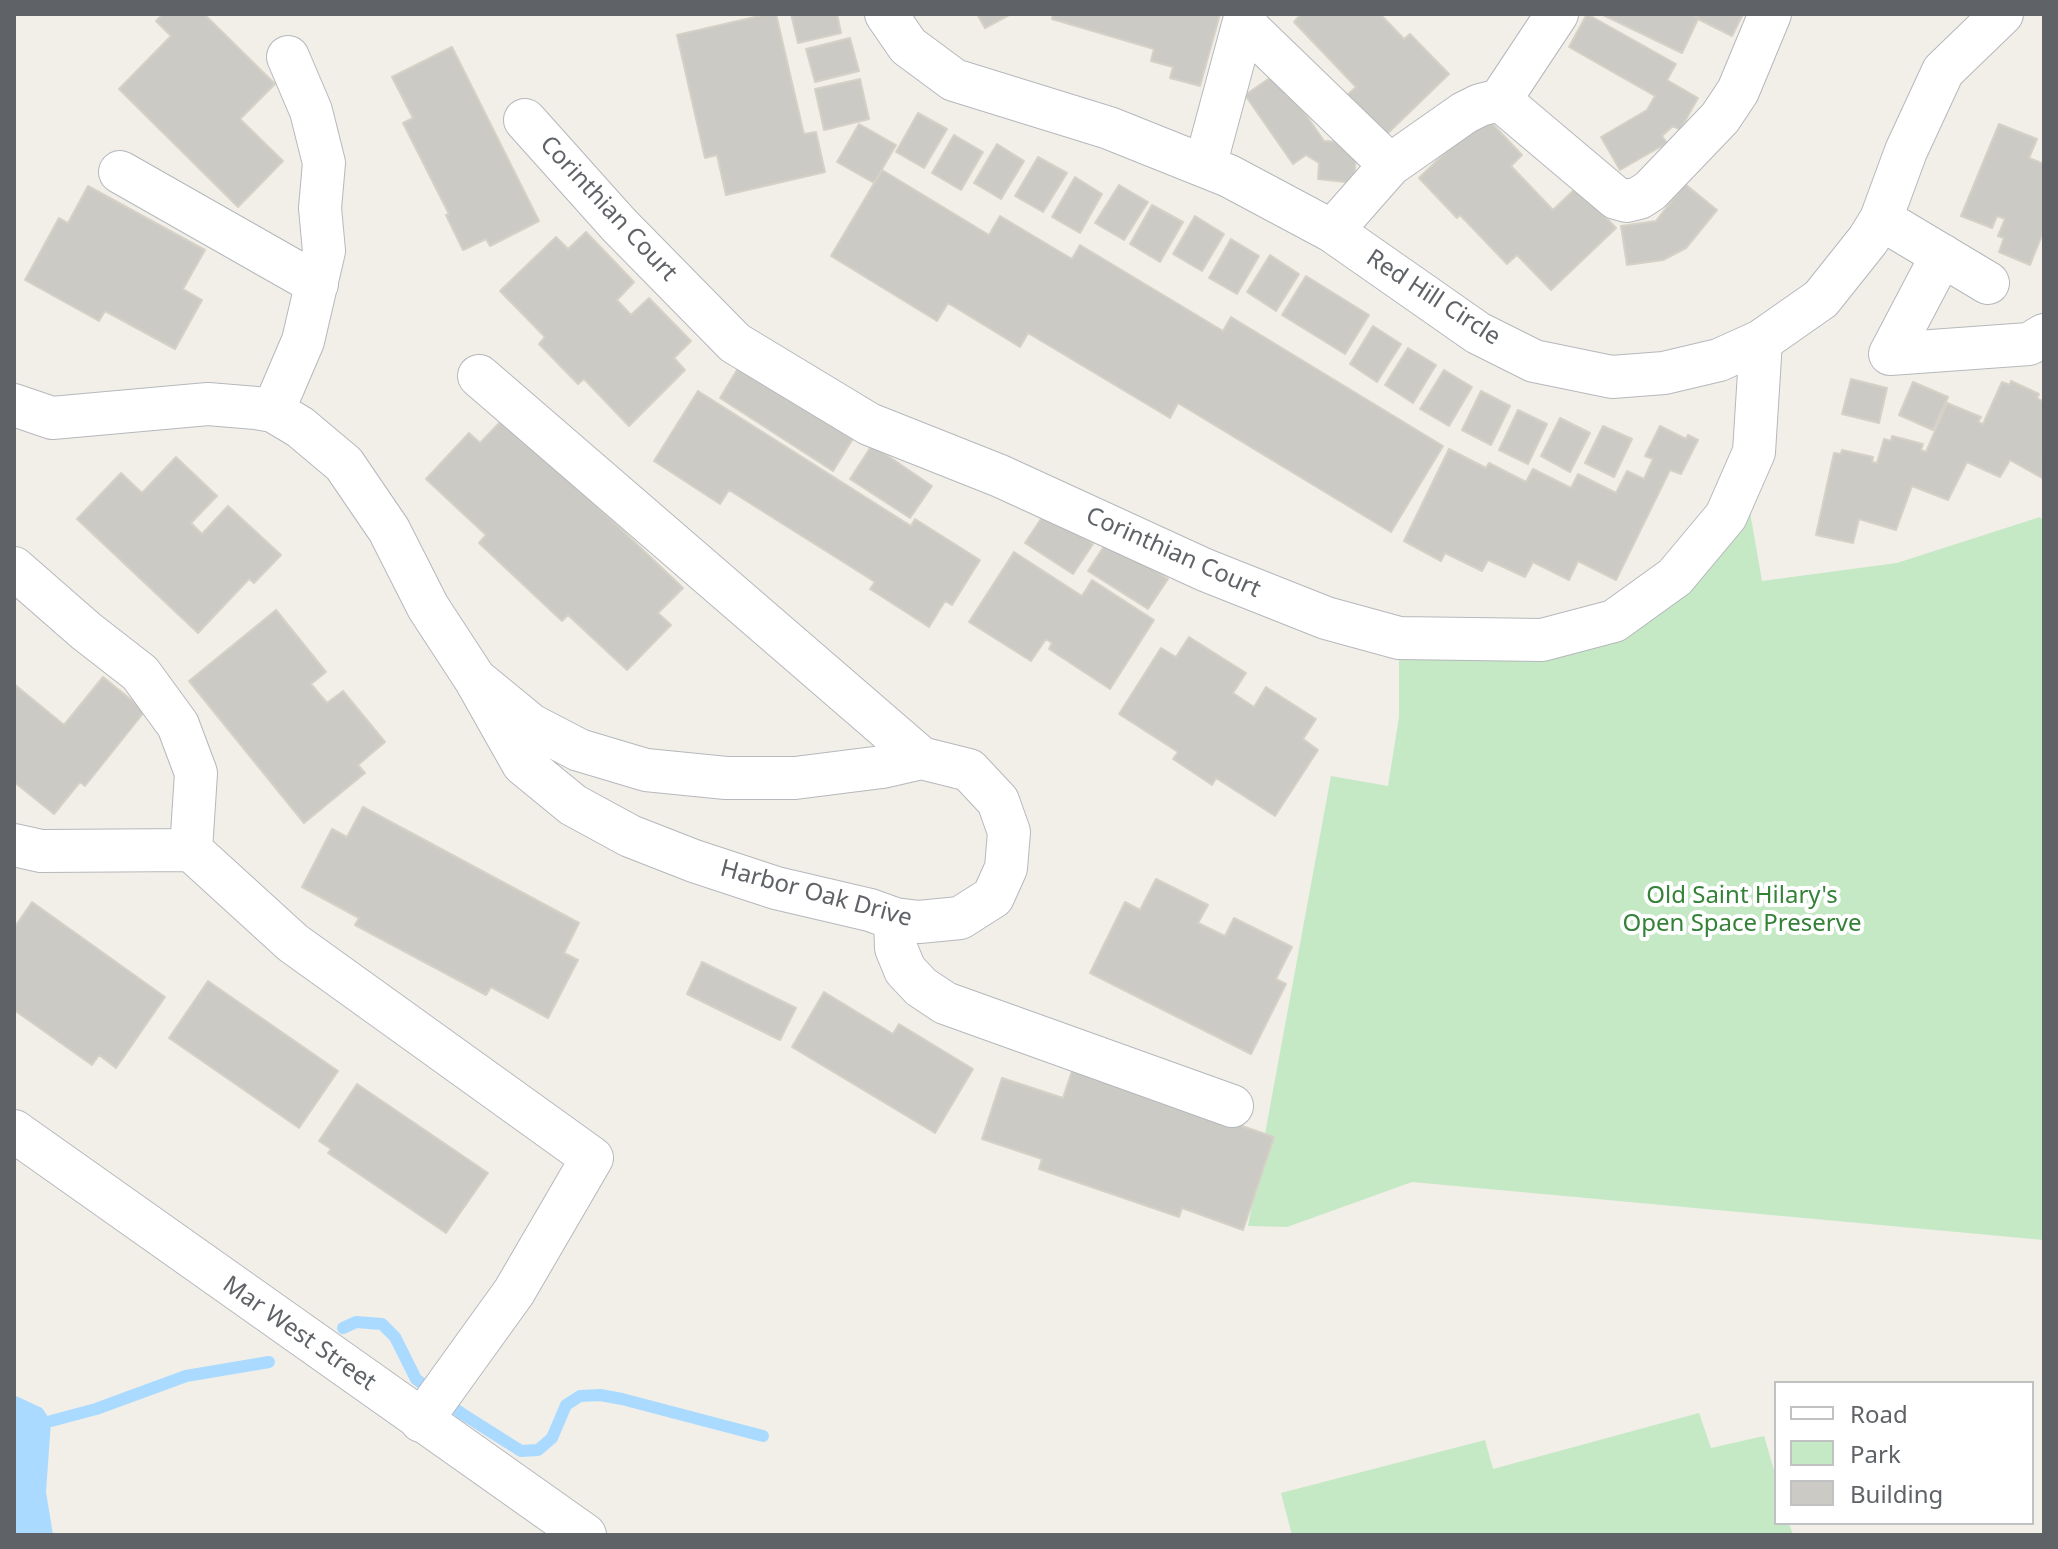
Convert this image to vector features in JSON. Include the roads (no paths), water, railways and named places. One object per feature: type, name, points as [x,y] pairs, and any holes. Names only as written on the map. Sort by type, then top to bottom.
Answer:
[{"type":"street","name":"Red Hill Circle","points":[[886,14],[908,46],[954,80],[1109,128],[1229,176],[1332,231],[1478,333],[1534,361],[1612,377],[1664,373],[1719,360],[1761,341],[1821,299],[1881,219],[1906,151],[1943,71],[2002,14]]},
{"type":"street","points":[[1332,231],[1390,165],[1464,113],[1500,100],[1557,14]]},
{"type":"street","points":[[1500,100],[1616,198],[1627,201],[1639,198],[1650,191],[1720,118],[1738,91],[1770,14]]},
{"type":"street","points":[[1205,166],[1246,20],[1390,165]]},
{"type":"street","points":[[273,411],[303,341],[324,251],[320,208],[324,163],[311,111],[288,57]]},
{"type":"street","name":"Corinthian Court","points":[[525,120],[619,225],[735,343],[869,424],[1000,476],[1205,570],[1326,618],[1399,638],[1542,640],[1614,621],[1675,577],[1726,516],[1754,452],[1761,341]]},
{"type":"street","points":[[120,172],[317,284]]},
{"type":"street","points":[[1881,219],[1988,283]]},
{"type":"street","points":[[1942,255],[1890,354],[2029,344],[2044,335]]},
{"type":"street","points":[[479,376],[921,758]]},
{"type":"street","name":"Harbor Oak Drive","points":[[14,405],[52,418],[208,404],[273,411],[300,427],[344,464],[389,530],[428,607],[475,679],[523,764],[573,805],[630,836],[776,888],[870,910],[895,919],[919,922],[960,918],[993,897],[1006,868],[1009,832],[998,801],[969,770],[921,758],[882,767],[795,778],[726,778],[646,770],[579,750],[531,725],[475,679]]},
{"type":"street","points":[[14,568],[140,673],[178,725],[196,773],[191,850]]},
{"type":"street","points":[[14,845],[41,851],[191,850],[293,943],[592,1158],[514,1292],[435,1401]]},
{"type":"street","points":[[895,919],[896,948],[905,970],[921,987],[945,1003],[1232,1106]]},
{"type":"street","name":"Mar West Street","points":[[14,1131],[435,1401],[585,1535]]},
{"type":"water","points":[[14,1395],[42,1408],[51,1421],[46,1492],[53,1535],[14,1535]]},
{"type":"waterway","points":[[343,1328],[356,1322],[382,1324],[395,1337],[416,1379],[461,1413],[521,1451],[538,1450],[552,1438],[566,1405],[580,1396],[600,1395],[622,1399],[763,1436]]},
{"type":"waterway","points":[[51,1421],[96,1409],[186,1376],[269,1362]]},
{"type":"park label","name":"Old Saint Hilary's Open Space Preserve","points":[[1742,910]]}]
